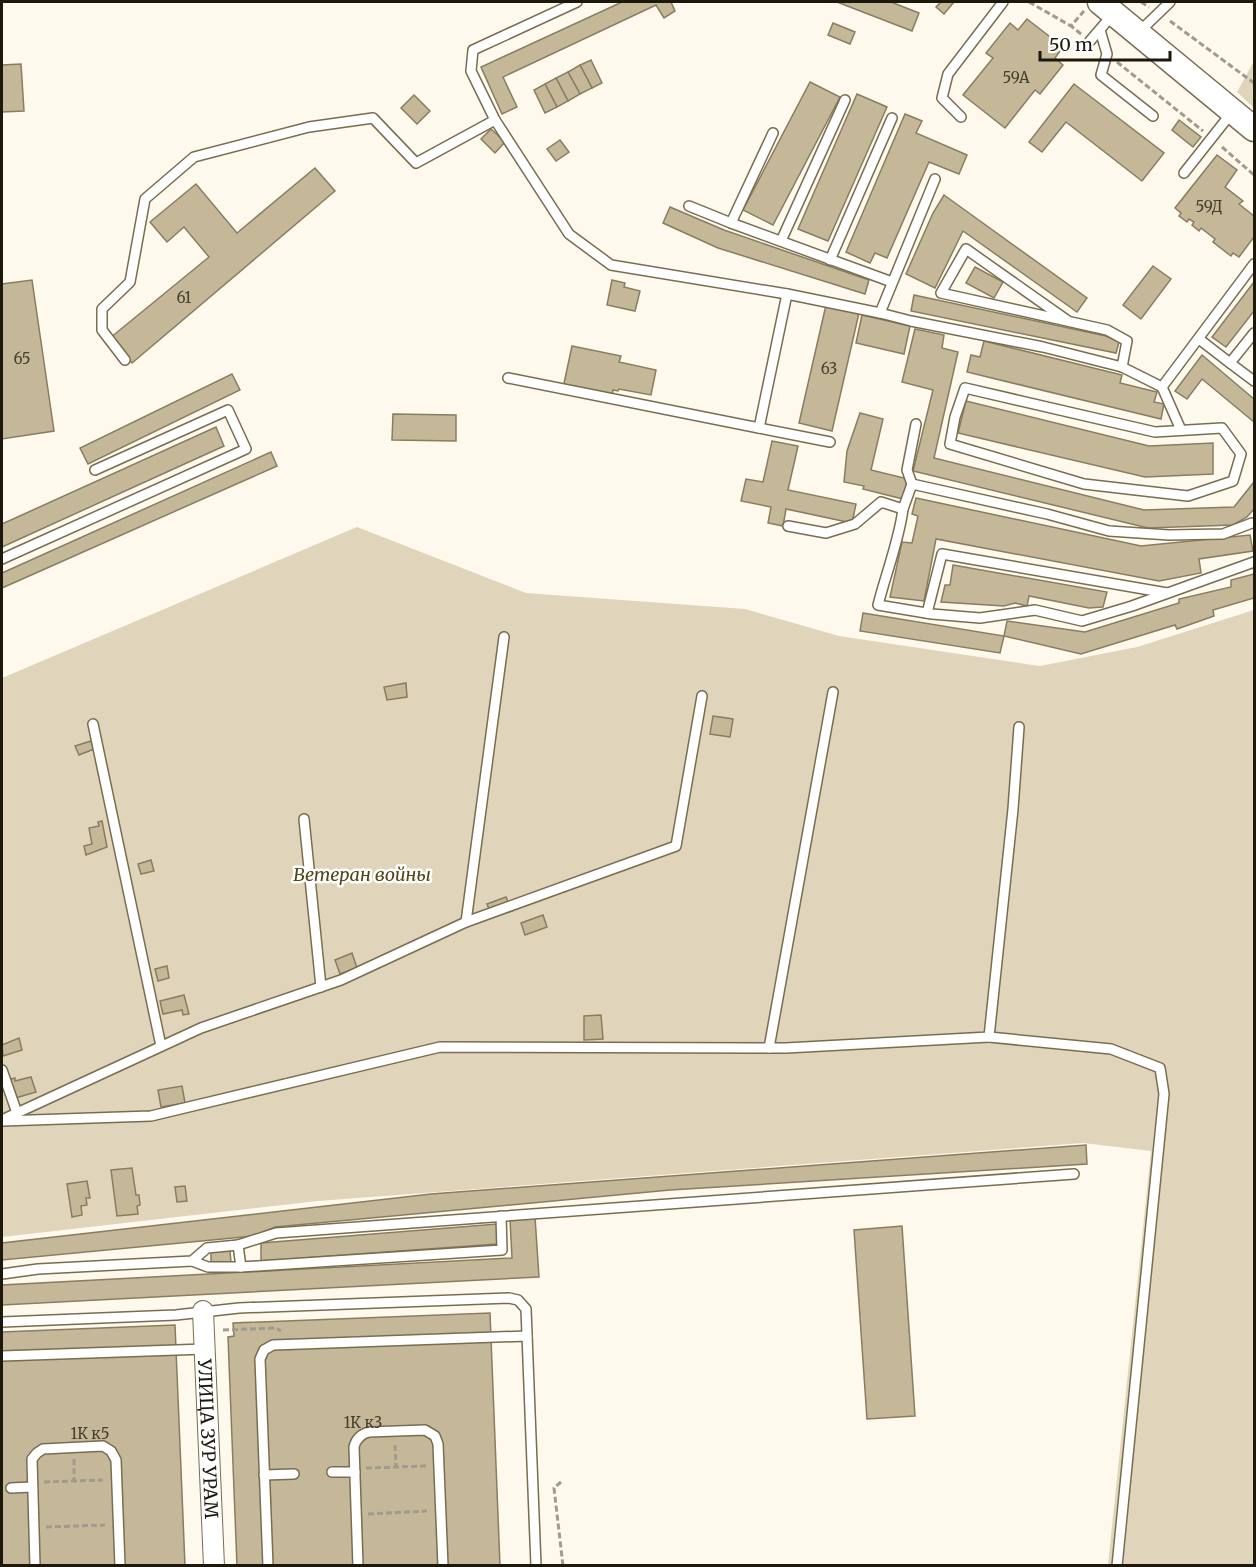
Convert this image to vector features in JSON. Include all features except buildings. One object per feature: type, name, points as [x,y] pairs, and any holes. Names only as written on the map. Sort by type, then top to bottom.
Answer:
[{"type":"street","points":[[1100,14],[1138,33],[1254,129]]},
{"type":"street","name":"УЛИЦА ЗУР УРАМ","points":[[203,1311],[214,1566]]},
{"type":"lane","points":[[577,2],[473,50],[471,70],[495,120],[569,234],[611,265],[787,294],[1043,347],[1122,367],[1162,387],[1182,430]]},
{"type":"lane","points":[[961,117],[942,98],[948,74],[1003,2]]},
{"type":"lane","points":[[1138,33],[1170,2]]},
{"type":"lane","points":[[1090,41],[1100,14]]},
{"type":"lane","points":[[1100,14],[1107,54],[1101,75],[1153,116]]},
{"type":"lane","points":[[781,241],[845,100]]},
{"type":"lane","points":[[1184,173],[1233,111]]},
{"type":"lane","points":[[125,360],[102,330],[102,309],[130,282],[145,199],[194,157],[309,127],[374,118],[416,163],[495,120]]},
{"type":"lane","points":[[830,261],[892,118]]},
{"type":"lane","points":[[730,224],[773,133]]},
{"type":"lane","points":[[880,313],[934,179]]},
{"type":"lane","points":[[689,206],[730,224],[892,282]]},
{"type":"lane","points":[[1068,321],[966,249],[941,293],[1107,330],[1127,340],[1122,367]]},
{"type":"lane","points":[[1162,387],[1254,264]]},
{"type":"lane","points":[[759,428],[787,294]]},
{"type":"lane","points":[[1230,363],[1254,333]]},
{"type":"lane","points":[[1199,339],[1254,381]]},
{"type":"lane","points":[[508,378],[830,442]]},
{"type":"lane","points":[[966,388],[1155,432],[1182,430],[1222,428],[1241,454],[1233,481],[1188,496],[1084,484],[950,444],[955,417],[966,388]]},
{"type":"lane","points":[[2,559],[246,449],[228,410],[95,470]]},
{"type":"lane","points":[[916,424],[907,470],[912,484],[903,509],[901,526],[886,571],[878,605],[980,618],[1035,610],[1082,621],[1254,562]]},
{"type":"lane","points":[[912,484],[1047,514],[1109,531],[1170,535],[1223,534],[1254,525]]},
{"type":"lane","points":[[788,526],[826,533],[855,524],[881,502],[903,509]]},
{"type":"lane","points":[[927,613],[942,554],[1169,593]]},
{"type":"lane","points":[[466,922],[504,637]]},
{"type":"lane","points":[[769,1048],[833,692]]},
{"type":"lane","points":[[2,1120],[201,1028],[341,980],[466,922],[676,846],[702,696]]},
{"type":"lane","points":[[93,724],[161,1046]]},
{"type":"lane","points":[[989,1037],[1013,809],[1019,727]]},
{"type":"lane","points":[[304,819],[321,987]]},
{"type":"lane","points":[[2,1120],[150,1116],[440,1047],[769,1048],[989,1037],[1111,1049],[1160,1068],[1164,1094],[1117,1566]]},
{"type":"lane","points":[[2,1070],[17,1113]]},
{"type":"lane","points":[[192,1261],[207,1248],[238,1245],[276,1233],[1074,1174]]},
{"type":"lane","points":[[2,1274],[38,1269],[192,1261],[208,1267],[242,1267],[502,1250],[501,1216]]},
{"type":"lane","points":[[238,1245],[242,1267]]},
{"type":"lane","points":[[2,1322],[168,1316],[239,1308],[514,1299],[526,1310],[536,1566]]},
{"type":"lane","points":[[268,1566],[260,1359],[267,1347],[527,1336]]},
{"type":"lane","points":[[2,1356],[205,1348]]},
{"type":"lane","points":[[358,1566],[354,1447],[358,1437],[369,1432],[425,1430],[432,1434],[438,1444],[443,1566]]},
{"type":"lane","points":[[36,1566],[32,1463],[37,1453],[47,1449],[102,1446],[109,1448],[116,1457],[120,1566]]},
{"type":"lane","points":[[332,1472],[355,1470]]},
{"type":"lane","points":[[264,1475],[294,1474]]},
{"type":"lane","points":[[11,1488],[32,1485]]},
{"type":"path","points":[[1029,2],[1071,26],[1090,41]]},
{"type":"path","points":[[1141,2],[1254,83]]},
{"type":"path","points":[[1071,26],[1100,14]]},
{"type":"path","points":[[1107,54],[1212,138],[1254,175]]},
{"type":"path","points":[[234,1329],[271,1328]]},
{"type":"path","points":[[395,1431],[396,1467]]},
{"type":"path","points":[[73,1448],[74,1481]]},
{"type":"path","points":[[355,1470],[439,1465]]},
{"type":"path","points":[[32,1485],[117,1479]]},
{"type":"path","points":[[561,1482],[554,1488],[563,1566]]},
{"type":"path","points":[[356,1514],[441,1511]]},
{"type":"path","points":[[34,1528],[119,1525]]},
{"type":"green space","points":[[1254,61],[1254,108],[1237,92]]},
{"type":"green space","name":"Ветеран войны","points":[[357,527],[526,593],[745,609],[839,636],[1040,666],[1137,647],[1254,610],[1254,1565],[1108,1565],[1151,1151],[1083,1143],[318,1201],[2,1237],[2,678]]}]
